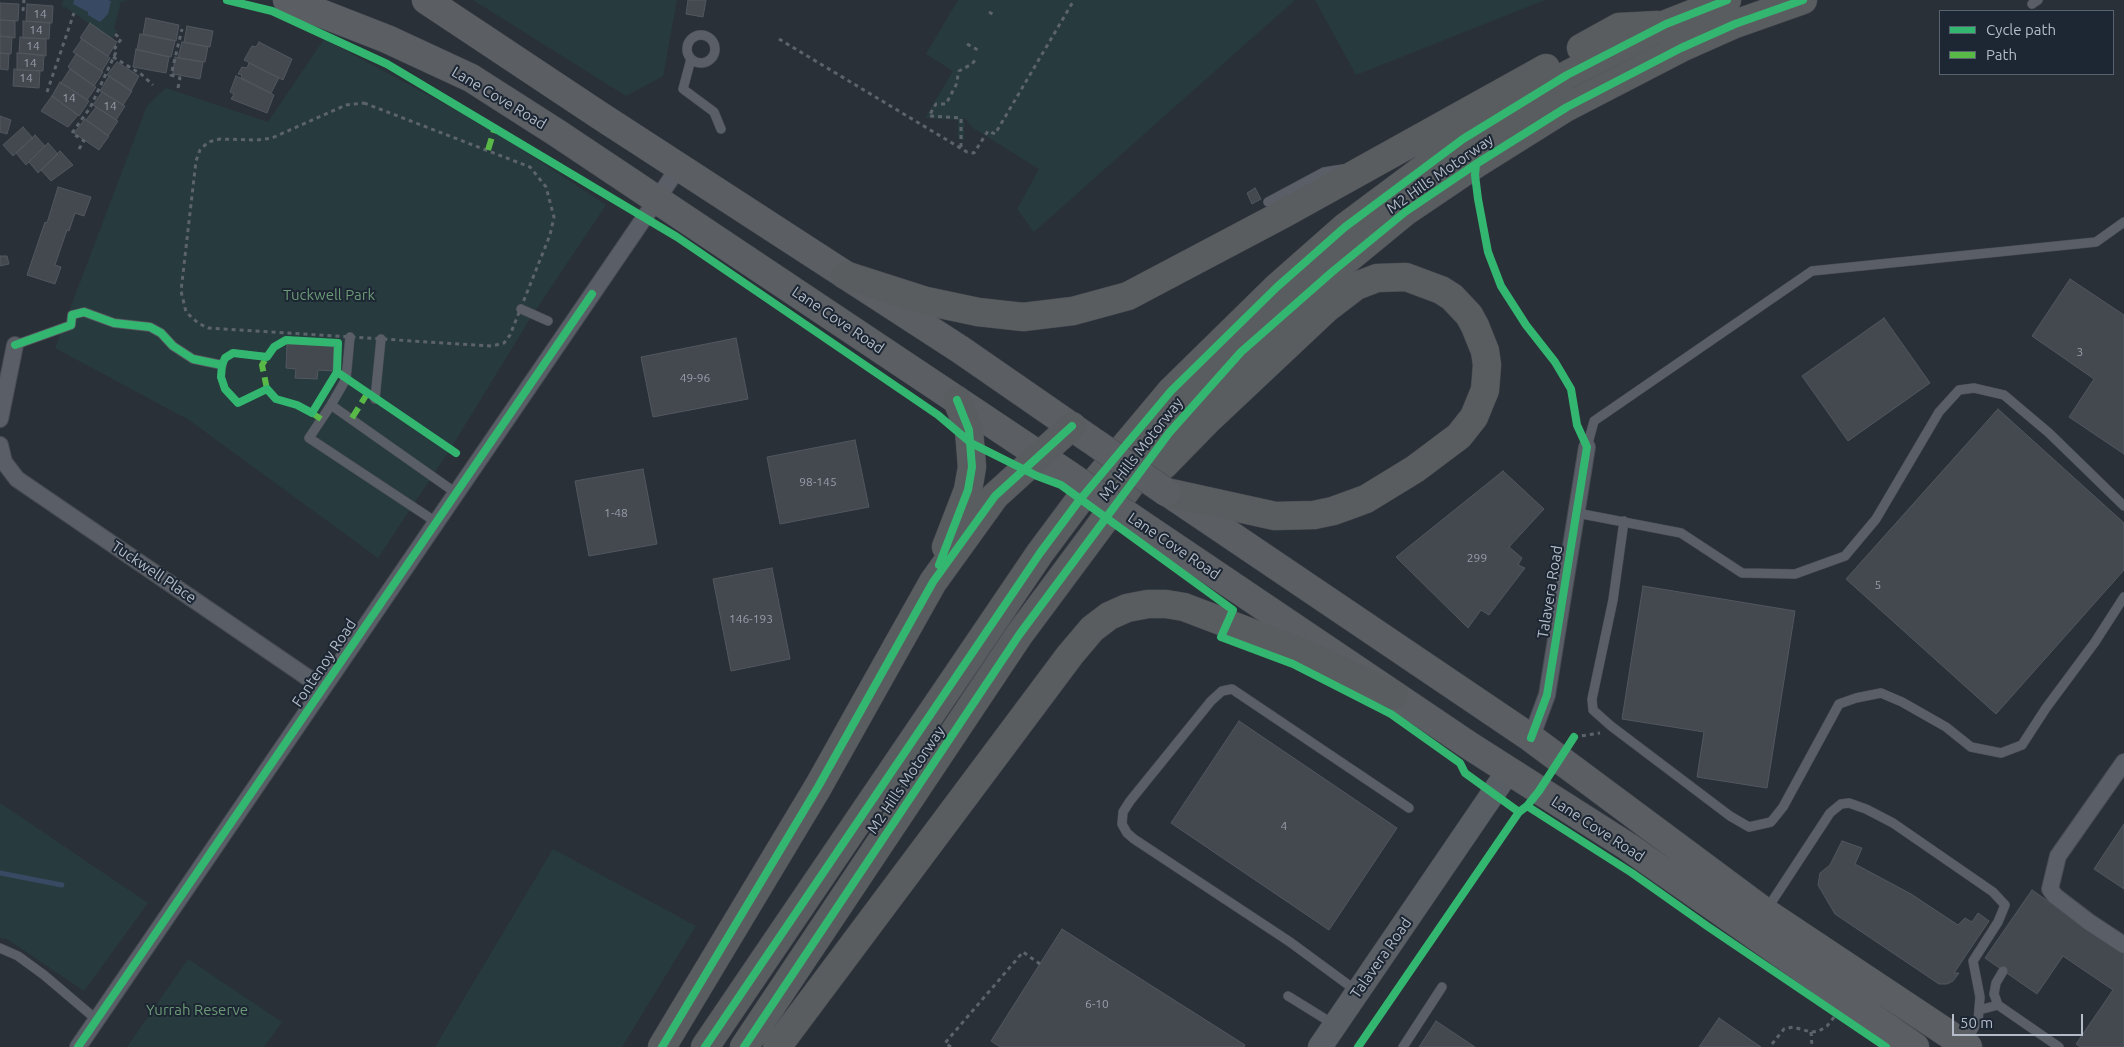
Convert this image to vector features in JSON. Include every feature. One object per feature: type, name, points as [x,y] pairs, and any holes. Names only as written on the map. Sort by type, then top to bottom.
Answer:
[{"type":"highway","name":"Lane Cove Road","points":[[286,0],[328,7],[388,39],[471,78],[657,199],[1394,695],[1627,846],[1915,1047]]},
{"type":"highway","name":"Lane Cove Road","points":[[426,0],[1033,398],[1166,492],[1531,738],[1567,748],[1765,912],[1967,1046]]},
{"type":"highway","name":"M2 Hills Motorway","points":[[705,1047],[1040,553],[1074,508],[1171,391],[1243,320],[1345,227],[1464,139],[1567,75],[1666,24],[1727,0]]},
{"type":"highway","name":"M2 Hills Motorway","points":[[744,1047],[1019,635],[1169,433],[1242,352],[1332,272],[1406,212],[1566,106],[1681,48],[1736,24],[1803,0]]},
{"type":"highway","points":[[845,275],[926,301],[978,312],[1022,317],[1073,312],[1128,296],[1169,276],[1376,163],[1618,27],[1666,24]]},
{"type":"highway","points":[[1113,508],[1143,487],[1221,408],[1326,310],[1356,286],[1377,278],[1406,277],[1441,290],[1452,297],[1469,315],[1485,351],[1487,365],[1485,390],[1474,417],[1459,436],[1415,469],[1366,499],[1333,511],[1314,515],[1274,516],[1166,492]]},
{"type":"highway","points":[[933,582],[968,490],[972,466],[969,430],[957,400]]},
{"type":"highway","points":[[662,1047],[813,796],[933,582],[995,496],[1018,473],[1040,457],[1072,426]]},
{"type":"highway","points":[[777,1047],[1070,655],[1092,629],[1109,616],[1127,608],[1148,604],[1166,604],[1190,609],[1297,650],[1394,695]]},
{"type":"highway","points":[[1509,770],[1531,738]]},
{"type":"main road","name":"Talavera Road","points":[[1320,1047],[1509,770]]},
{"type":"street","name":"Fontenoy Road","points":[[78,1047],[679,167]]},
{"type":"street","points":[[0,419],[6,367],[15,345]]},
{"type":"street","name":"Tuckwell Place","points":[[0,445],[4,462],[17,479],[323,688]]},
{"type":"street","name":"Talavera Road","points":[[1531,738],[1547,696],[1586,447]]},
{"type":"street","points":[[2124,762],[2058,856],[2050,889],[2089,922],[2124,945]]},
{"type":"lane","points":[[691,59],[682,89],[714,112],[721,129]]},
{"type":"lane","points":[[1268,202],[1324,172],[1376,163]]},
{"type":"lane","points":[[1586,447],[1594,421],[1812,271],[2096,242],[2124,222]]},
{"type":"lane","points":[[520,309],[548,321]]},
{"type":"lane","points":[[15,345],[71,325],[72,315],[84,312],[114,323],[150,327],[161,333],[173,346],[193,359],[222,365]]},
{"type":"lane","points":[[350,337],[346,379],[309,438],[436,522]]},
{"type":"lane","points":[[375,399],[381,339]]},
{"type":"lane","points":[[1577,513],[1681,533],[1742,573],[1795,574],[1845,556],[1876,519],[1939,412],[1959,390],[1974,388],[2004,395],[2049,434],[2124,506]]},
{"type":"lane","points":[[331,405],[456,493]]},
{"type":"lane","points":[[1624,521],[1613,600],[1592,699],[1593,710],[1605,723],[1730,816],[1749,827],[1771,822],[1783,807],[1839,704],[1856,698],[1881,692],[1946,727],[1971,746],[2001,753],[2022,745],[2046,708],[2095,642],[2124,596]]},
{"type":"lane","points":[[1358,992],[1290,942],[1134,839],[1127,833],[1122,824],[1123,812],[1211,701],[1222,691],[1232,689],[1409,808]]},
{"type":"lane","points":[[1765,912],[1830,813],[1841,804],[1849,803],[1866,809],[1893,823],[1993,892],[2005,905],[1998,922],[1974,961],[1980,997],[1978,1021],[1967,1046]]},
{"type":"lane","points":[[0,948],[18,956],[44,975],[96,1020]]},
{"type":"lane","points":[[2003,971],[1996,983],[1994,994],[1998,1006],[2059,1047]]},
{"type":"lane","points":[[1403,1047],[1442,988]]},
{"type":"lane","points":[[1288,996],[1335,1026]]},
{"type":"lane","points":[[1978,1010],[1998,1006]]},
{"type":"path","points":[[23,12],[24,0]]},
{"type":"path","points":[[779,39],[967,152],[974,153],[988,131],[994,134],[1074,0]]},
{"type":"path","points":[[989,12],[996,16]]},
{"type":"path","points":[[47,92],[74,13]]},
{"type":"path","points":[[178,88],[180,78],[171,75],[182,30]]},
{"type":"path","points":[[79,149],[84,140],[72,133],[90,108],[121,39],[115,34]]},
{"type":"path","points":[[967,44],[978,50]]},
{"type":"path","points":[[113,57],[141,74],[153,85]]},
{"type":"path","points":[[961,148],[961,118],[929,116],[936,104],[946,104],[956,84],[959,71],[972,64],[976,59]]},
{"type":"path","points":[[364,103],[530,167],[546,187],[554,217],[550,235],[510,335],[504,342],[499,345],[304,334],[208,328],[198,323],[186,312],[181,291],[196,161],[200,150],[208,142],[220,139],[257,140],[272,138],[346,105],[364,103]]},
{"type":"path","points":[[303,340],[304,334]]},
{"type":"path","points":[[1567,748],[1600,733]]},
{"type":"path","points":[[950,1047],[945,1043],[1023,952],[1040,964]]},
{"type":"path","points":[[1829,1008],[1845,1019]]},
{"type":"path","points":[[1772,1044],[1784,1029],[1793,1027],[1811,1032],[1819,1031],[1827,1026],[1837,1014]]},
{"type":"path","points":[[1811,1032],[1812,1047]]},
{"type":"green space","points":[[63,0],[125,0],[125,2],[121,1],[114,29],[117,31],[112,39],[65,7],[62,7]]},
{"type":"green space","points":[[473,0],[677,0],[663,76],[626,96]]},
{"type":"green space","points":[[958,0],[1295,0],[1034,232],[1017,209],[1039,169],[973,128],[964,117],[964,141],[958,138],[958,120],[925,118],[953,71],[926,54]]},
{"type":"green space","points":[[1315,0],[1545,0],[1356,75]]},
{"type":"green space","name":"Tuckwell Park","points":[[324,39],[493,130],[606,205],[533,314],[451,448],[378,558],[189,420],[55,348],[147,106],[166,88],[268,122]]},
{"type":"green space","points":[[0,803],[148,903],[84,991],[7,939],[0,938]]},
{"type":"green space","points":[[553,849],[696,926],[622,1047],[435,1047]]},
{"type":"green space","name":"Yurrah Reserve","points":[[188,959],[282,1022],[264,1047],[127,1047]]},
{"type":"water","points":[[74,0],[111,1],[108,14],[100,22],[88,15],[88,12],[73,4]]},
{"type":"building","points":[[688,0],[706,0],[703,17],[686,14]]},
{"type":"building","points":[[0,3],[19,4],[18,21],[0,20]]},
{"type":"building","points":[[27,4],[53,6],[52,23],[26,21]]},
{"type":"building","points":[[146,18],[179,25],[176,41],[143,34]]},
{"type":"building","points":[[0,20],[15,21],[15,38],[0,36]]},
{"type":"building","points":[[23,21],[50,23],[49,39],[23,38]]},
{"type":"building","points":[[90,23],[117,42],[108,56],[80,38]]},
{"type":"building","points":[[187,26],[213,31],[210,47],[184,42]]},
{"type":"building","points":[[140,34],[175,41],[171,57],[137,50]]},
{"type":"building","points":[[0,36],[12,37],[11,54],[0,53]]},
{"type":"building","points":[[20,37],[46,39],[46,56],[19,53]]},
{"type":"building","points":[[82,39],[110,58],[102,71],[73,52]]},
{"type":"building","points":[[182,42],[208,47],[205,62],[178,58]]},
{"type":"building","points":[[259,42],[292,59],[283,80],[244,60],[252,46],[256,47]]},
{"type":"building","points":[[136,49],[169,57],[166,73],[133,67]]},
{"type":"building","points":[[0,53],[9,54],[8,70],[0,69]]},
{"type":"building","points":[[17,53],[44,55],[43,71],[17,70]]},
{"type":"building","points":[[76,54],[103,72],[94,86],[68,67]]},
{"type":"building","points":[[175,57],[203,62],[200,79],[173,74]]},
{"type":"building","points":[[117,62],[139,76],[131,91],[107,75]]},
{"type":"building","points":[[249,63],[279,78],[271,93],[241,78],[242,75],[238,74],[242,67],[247,68]]},
{"type":"building","points":[[14,69],[40,71],[39,88],[13,86]]},
{"type":"building","points":[[70,69],[96,87],[87,100],[61,83]]},
{"type":"building","points":[[109,76],[132,91],[123,105],[100,91]]},
{"type":"building","points":[[236,76],[274,95],[267,113],[231,99],[234,94],[230,92]]},
{"type":"building","points":[[60,82],[89,101],[79,116],[52,96]]},
{"type":"building","points":[[102,92],[125,106],[116,120],[93,105]]},
{"type":"building","points":[[52,96],[78,115],[68,127],[41,111]]},
{"type":"building","points":[[96,107],[118,121],[108,136],[86,120]]},
{"type":"building","points":[[0,116],[11,120],[7,134],[0,132]]},
{"type":"building","points":[[85,119],[109,136],[99,150],[74,133]]},
{"type":"building","points":[[23,127],[33,138],[13,156],[3,145]]},
{"type":"building","points":[[35,135],[45,146],[26,165],[16,153]]},
{"type":"building","points":[[48,143],[58,154],[38,173],[29,162]]},
{"type":"building","points":[[60,151],[73,165],[51,181],[41,170]]},
{"type":"building","points":[[58,187],[91,197],[84,216],[75,213],[69,231],[67,230],[55,265],[61,267],[55,284],[27,275],[45,222],[47,223]]},
{"type":"building","points":[[1255,188],[1261,199],[1252,204],[1247,193]]},
{"type":"building","points":[[0,256],[7,256],[9,264],[0,266]]},
{"type":"building","points":[[2070,279],[2124,315],[2124,454],[2069,417],[2094,379],[2032,336]]},
{"type":"building","points":[[1884,318],[1930,383],[1848,441],[1802,376]]},
{"type":"building","points":[[736,338],[748,399],[653,417],[641,357]]},
{"type":"building","points":[[287,344],[334,346],[333,371],[318,370],[317,379],[295,378],[296,369],[286,368]]},
{"type":"building","points":[[1998,409],[2124,523],[2124,570],[1996,714],[1846,579]]},
{"type":"building","points":[[855,440],[869,507],[780,524],[767,457]]},
{"type":"building","points":[[643,469],[657,544],[589,556],[575,481]]},
{"type":"building","points":[[1503,471],[1544,509],[1509,547],[1522,558],[1518,565],[1525,568],[1489,615],[1481,610],[1468,628],[1396,557]]},
{"type":"building","points":[[772,568],[790,659],[731,671],[713,579]]},
{"type":"building","points":[[1643,586],[1795,611],[1767,788],[1697,777],[1704,732],[1622,719]]},
{"type":"building","points":[[1239,721],[1397,828],[1329,930],[1171,823]]},
{"type":"building","points":[[2124,824],[2124,889],[2094,869]]},
{"type":"building","points":[[1842,841],[1862,848],[1855,864],[1911,894],[1958,925],[1965,918],[1972,922],[1978,913],[1989,921],[1954,973],[1959,973],[1953,981],[1947,984],[1939,984],[1835,914],[1818,885],[1820,873],[1830,865]]},
{"type":"building","points":[[2032,890],[2124,954],[2124,1047],[2080,1047],[2076,1044],[2113,990],[2063,956],[2037,994],[1985,958]]},
{"type":"building","points":[[1062,929],[1245,1045],[1244,1047],[1000,1047],[991,1041]]},
{"type":"building","points":[[1719,1018],[1761,1047],[1699,1047]]},
{"type":"building","points":[[1436,1021],[1475,1047],[1419,1047]]},
{"type":"waterway","points":[[0,873],[62,885]]},
{"type":"marked path","points":[[488,150],[495,127]]},
{"type":"marked path","points":[[267,357],[262,365],[267,389]]},
{"type":"marked path","points":[[352,418],[367,394]]},
{"type":"marked path","points":[[312,413],[321,419]]},
{"type":"cycle path","points":[[227,0],[272,11],[387,64],[677,237],[938,415],[971,443],[1037,476],[1061,485],[1233,610],[1221,637],[1293,664],[1391,714],[1460,763],[1465,773],[1519,812]]},
{"type":"cycle path","points":[[705,1047],[1040,553],[1078,502],[1171,391],[1277,287],[1345,227],[1463,139],[1567,75],[1666,24],[1727,0]]},
{"type":"cycle path","points":[[744,1047],[1019,635],[1169,433],[1241,352],[1332,272],[1405,212],[1476,164],[1567,107],[1681,48],[1735,24],[1803,0]]},
{"type":"cycle path","points":[[1476,164],[1475,175],[1478,199],[1488,252],[1501,286],[1526,325],[1555,362],[1571,389],[1577,425],[1587,447],[1547,695],[1531,738]]},
{"type":"cycle path","points":[[78,1047],[592,294]]},
{"type":"cycle path","points":[[15,345],[71,325],[72,315],[84,312],[114,323],[150,327],[161,333],[173,346],[193,359],[222,365]]},
{"type":"cycle path","points":[[337,372],[312,413],[297,405],[276,399],[267,389],[238,403],[225,389],[221,377],[225,358],[233,353],[267,357],[274,347],[286,340],[338,343],[337,372],[456,453]]},
{"type":"cycle path","points":[[939,565],[968,490],[972,467],[969,430],[957,400]]},
{"type":"cycle path","points":[[662,1047],[818,787],[933,582],[995,496],[1072,426]]},
{"type":"cycle path","points":[[1358,1047],[1519,812],[1527,806],[1539,791],[1574,737]]},
{"type":"cycle path","points":[[1527,806],[1632,873],[1886,1047]]}]
